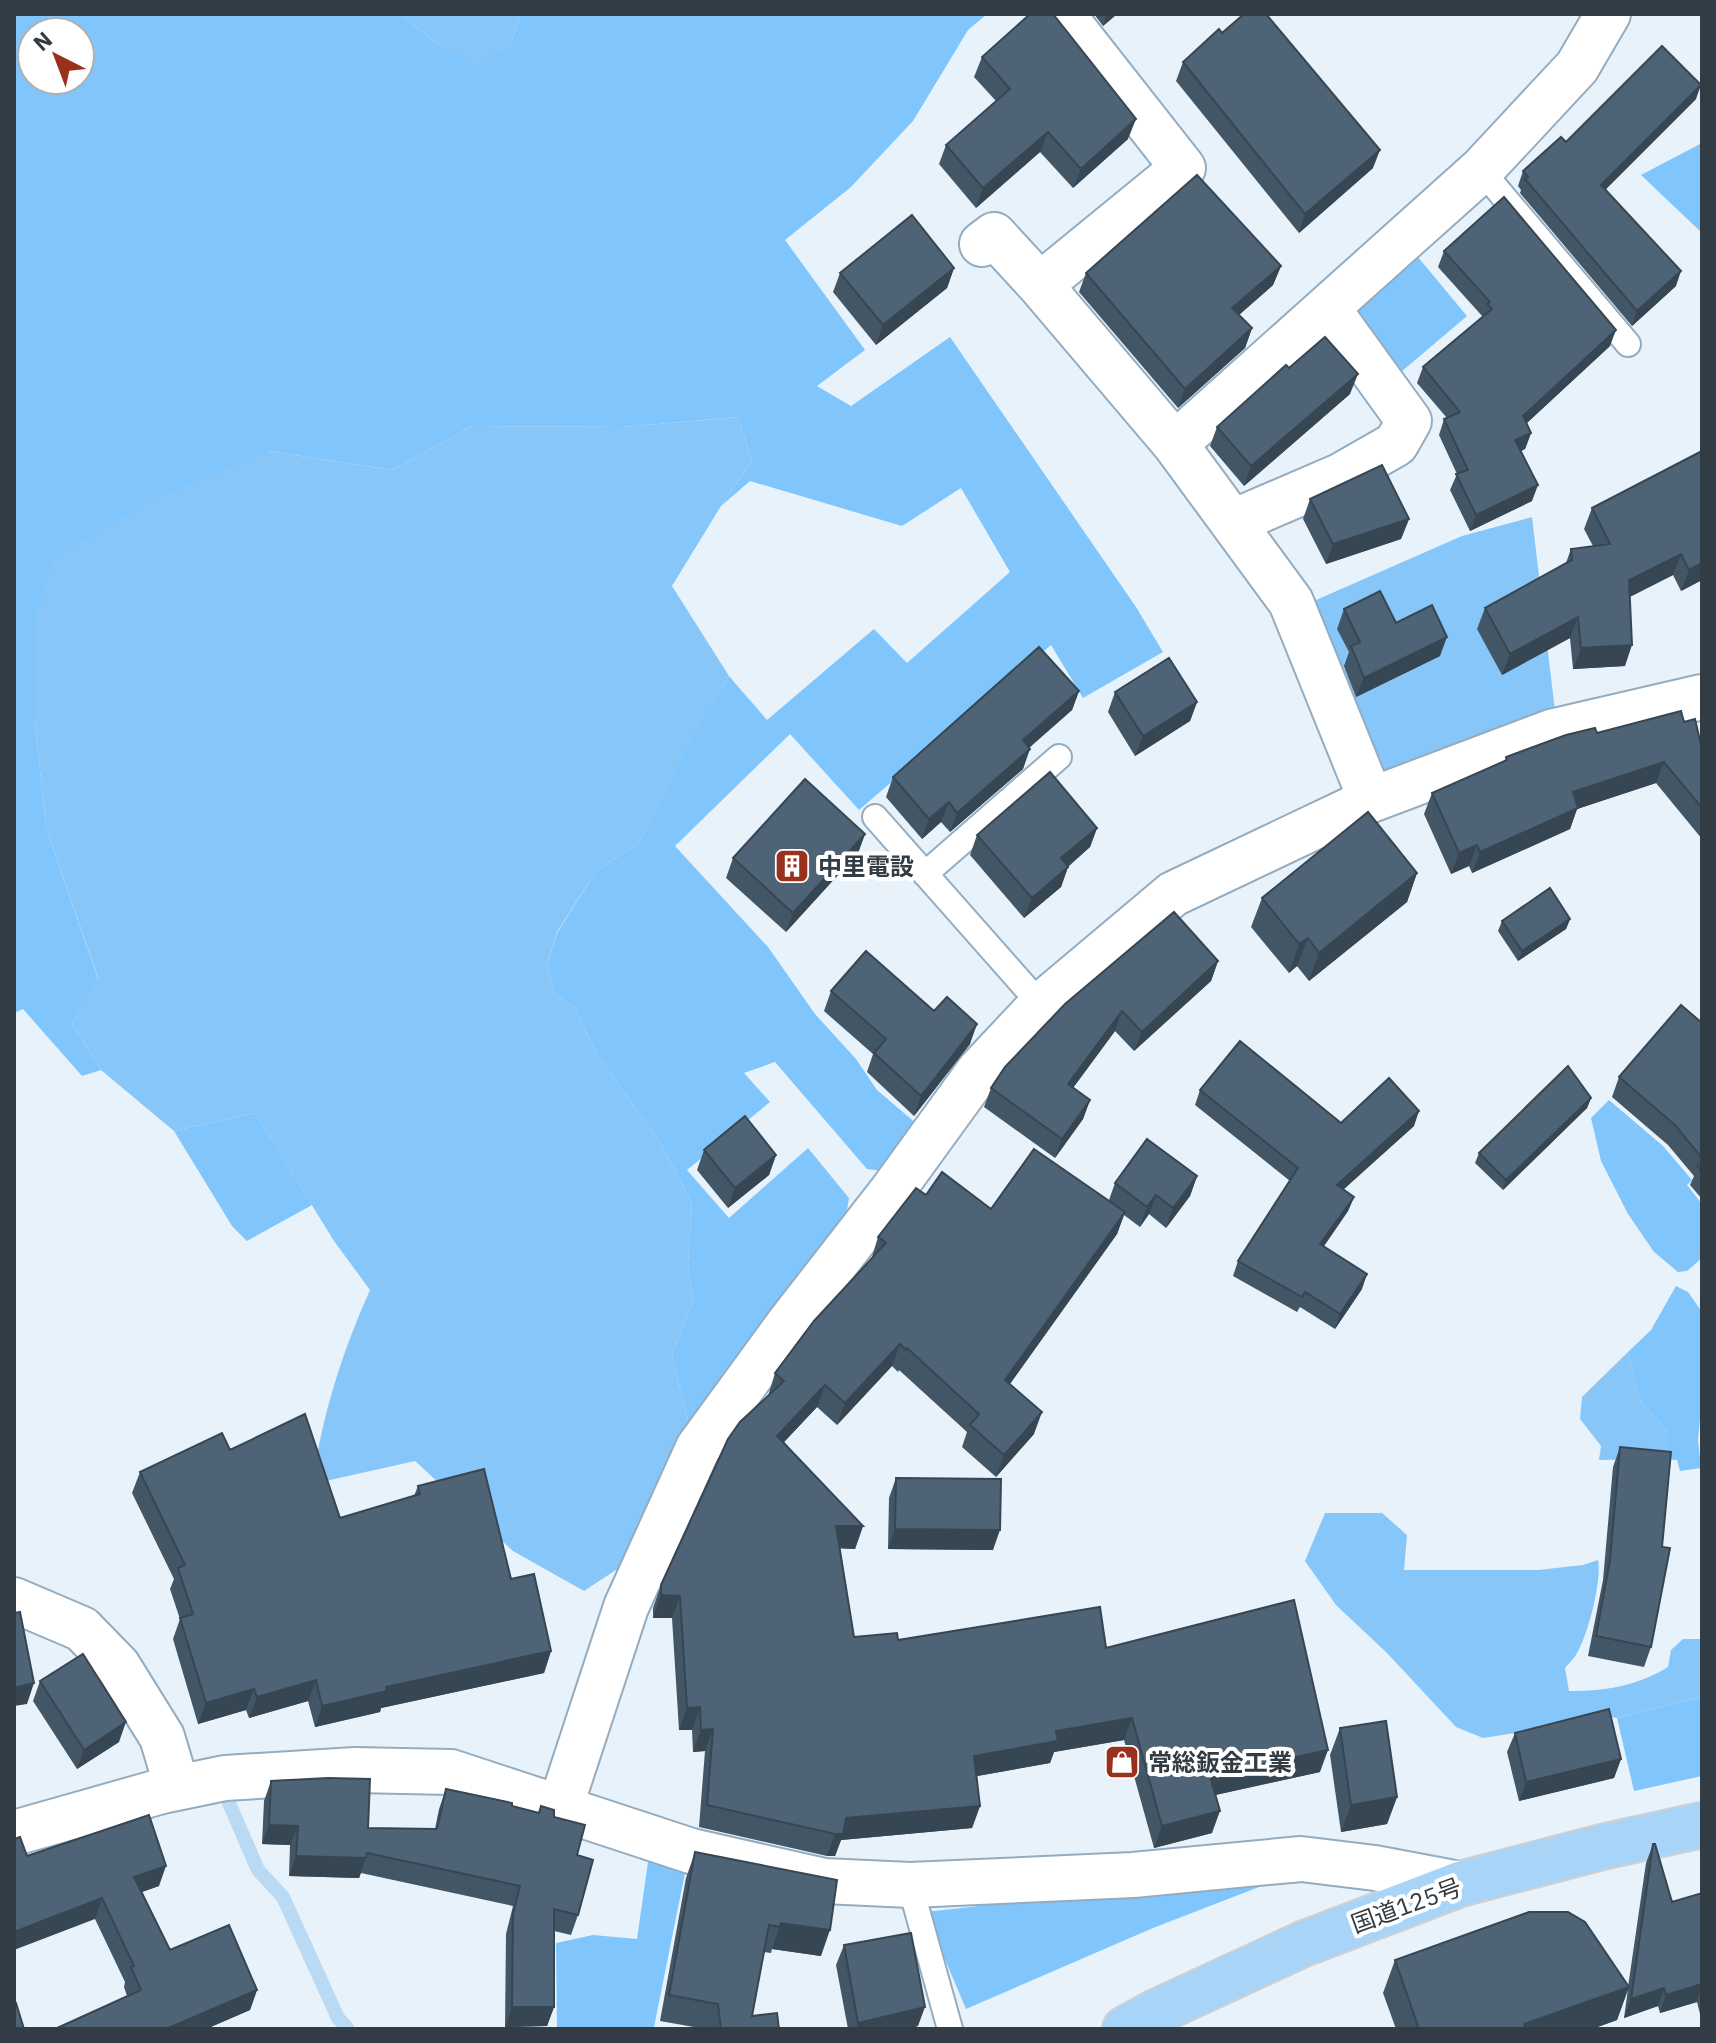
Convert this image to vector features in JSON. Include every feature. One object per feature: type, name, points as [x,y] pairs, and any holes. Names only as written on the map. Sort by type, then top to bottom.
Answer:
[{"type":"highway","name":"国道125号","points":[[1125,2029],[1303,1944],[1460,1884],[1702,1825]]},
{"type":"street","points":[[1040,285],[1183,168],[1062,14]]},
{"type":"street","points":[[1175,444],[1481,170],[1577,67],[1608,14]]},
{"type":"street","points":[[982,244],[994,235],[1040,285],[1175,444],[1291,602],[1371,800]]},
{"type":"street","points":[[1233,522],[1340,476],[1396,444],[1409,421],[1328,309]]},
{"type":"street","points":[[560,1808],[626,1607],[698,1448],[979,1071],[1041,1005],[1173,894],[1371,800],[1551,732],[1702,697]]},
{"type":"street","points":[[14,1600],[82,1629],[118,1666],[162,1737],[177,1787]]},
{"type":"street","points":[[14,1833],[177,1787],[225,1778],[355,1770],[451,1772],[691,1851],[824,1881],[910,1885],[1133,1875],[1301,1859],[1375,1868],[1460,1884]]},
{"type":"lane","points":[[1481,170],[1628,344]]},
{"type":"lane","points":[[925,874],[1059,757]]},
{"type":"lane","points":[[875,817],[1041,1005]]},
{"type":"lane","points":[[910,1885],[950,2029]]},
{"type":"shaded area","points":[[14,14],[400,14],[441,47],[511,45],[520,14],[987,14],[968,30],[913,121],[851,187],[785,240],[865,350],[817,386],[851,406],[950,337],[1136,607],[1163,652],[1083,698],[1051,645],[859,810],[790,734],[675,846],[768,947],[815,1014],[856,1059],[877,1090],[918,1125],[883,1171],[867,1169],[775,1062],[744,1073],[770,1102],[687,1170],[729,1218],[808,1148],[849,1198],[845,1222],[690,1428],[672,1355],[693,1300],[688,1263],[692,1203],[661,1144],[596,1053],[574,1006],[554,995],[547,965],[557,933],[596,871],[640,842],[694,732],[729,676],[767,720],[874,629],[907,663],[1010,572],[961,488],[902,526],[750,481],[721,506],[752,461],[738,417],[623,427],[472,426],[392,470],[268,451],[35,621],[35,722],[46,828],[98,979],[72,1024],[101,1070],[82,1076],[23,1009],[14,1013]]},
{"type":"shaded area","points":[[400,14],[520,14],[511,45],[476,67],[441,47]]},
{"type":"shaded area","points":[[1702,143],[1702,233],[1641,175]]},
{"type":"shaded area","points":[[1412,250],[1467,316],[1394,378],[1351,304]]},
{"type":"shaded area","points":[[738,417],[752,461],[672,586],[729,676],[694,733],[640,842],[596,871],[557,932],[547,965],[554,995],[574,1006],[596,1053],[661,1144],[692,1203],[688,1263],[693,1300],[672,1355],[690,1428],[628,1562],[584,1591],[513,1551],[415,1461],[312,1484],[334,1385],[370,1290],[334,1241],[255,1113],[174,1131],[101,1070],[72,1024],[98,978],[46,828],[35,722],[35,621],[53,558],[155,498],[268,451],[392,470],[472,426],[623,427]]},
{"type":"shaded area","points":[[1532,517],[1555,711],[1374,783],[1307,604],[1462,536]]},
{"type":"shaded area","points":[[1609,1100],[1663,1146],[1692,1180],[1687,1185],[1702,1204],[1702,1258],[1687,1271],[1678,1272],[1654,1252],[1628,1214],[1601,1161],[1591,1118]]},
{"type":"shaded area","points":[[255,1113],[312,1205],[247,1241],[232,1226],[174,1131]]},
{"type":"shaded area","points":[[1676,1286],[1688,1292],[1702,1312],[1702,1400],[1698,1439],[1701,1468],[1680,1471],[1677,1460],[1654,1459],[1668,1432],[1638,1398],[1628,1352],[1651,1330]]},
{"type":"shaded area","points":[[1628,1352],[1638,1398],[1668,1432],[1668,1451],[1654,1459],[1599,1460],[1601,1446],[1580,1419],[1582,1397]]},
{"type":"shaded area","points":[[1325,1513],[1382,1513],[1407,1535],[1404,1570],[1538,1570],[1583,1565],[1598,1560],[1598,1581],[1590,1621],[1577,1653],[1565,1668],[1569,1691],[1608,1688],[1645,1679],[1668,1667],[1671,1650],[1683,1639],[1702,1639],[1702,1697],[1617,1718],[1599,1715],[1483,1738],[1456,1727],[1387,1653],[1336,1605],[1305,1561]]},
{"type":"shaded area","points":[[1702,1697],[1702,1776],[1634,1791],[1617,1718]]},
{"type":"shaded area","points":[[648,1862],[686,1868],[654,2027],[557,2029],[556,1943],[593,1935],[637,1939]]},
{"type":"shaded area","points":[[1303,1870],[1153,1928],[966,2009],[925,1912]]},
{"type":"building","points":[[1030,14],[1053,14],[1136,119],[1081,169],[1048,132],[983,188],[946,145],[1010,89],[982,57]]},
{"type":"building","points":[[1244,14],[1266,14],[1380,150],[1305,214],[1183,62],[1219,29],[1222,33]]},
{"type":"building","points":[[1662,46],[1701,85],[1601,185],[1681,271],[1637,311],[1525,179],[1528,177],[1523,171],[1561,137],[1566,142]]},
{"type":"building","points":[[1197,175],[1281,266],[1232,308],[1252,328],[1185,389],[1086,273]]},
{"type":"building","points":[[1504,197],[1616,330],[1523,416],[1531,433],[1515,440],[1538,485],[1476,515],[1456,474],[1468,470],[1444,419],[1460,412],[1423,367],[1492,309],[1487,304],[1490,302],[1444,251]]},
{"type":"building","points":[[912,215],[954,268],[883,325],[840,273]]},
{"type":"building","points":[[1325,337],[1358,374],[1251,466],[1217,427],[1286,365],[1289,368]]},
{"type":"building","points":[[1702,451],[1702,563],[1689,570],[1681,554],[1629,580],[1632,645],[1581,648],[1578,617],[1510,654],[1485,608],[1572,560],[1571,549],[1610,544],[1592,508]]},
{"type":"building","points":[[1382,465],[1409,519],[1333,544],[1310,499]]},
{"type":"building","points":[[1380,591],[1396,623],[1432,605],[1447,637],[1364,678],[1351,646],[1360,642],[1344,609]]},
{"type":"building","points":[[1039,647],[1079,691],[1023,740],[1030,749],[957,813],[949,802],[929,819],[893,777]]},
{"type":"building","points":[[1169,658],[1197,702],[1143,736],[1115,692]]},
{"type":"building","points":[[1681,711],[1684,722],[1695,719],[1702,749],[1702,808],[1664,762],[1573,792],[1578,808],[1480,852],[1477,845],[1459,853],[1432,793],[1507,760],[1506,757],[1566,735],[1595,728],[1597,733]]},
{"type":"building","points":[[1050,772],[1097,828],[1061,858],[1068,867],[1032,898],[977,835]]},
{"type":"building","name":"中里電設","points":[[805,779],[865,834],[793,913],[733,858]]},
{"type":"building","points":[[1368,812],[1417,873],[1319,953],[1308,938],[1299,944],[1262,898]]},
{"type":"building","points":[[1550,888],[1570,919],[1522,951],[1502,921]]},
{"type":"building","points":[[1174,912],[1218,961],[1142,1032],[1122,1011],[1068,1084],[1090,1100],[1062,1139],[991,1088],[1005,1067],[1065,1004]]},
{"type":"building","points":[[866,951],[934,1011],[947,997],[977,1024],[921,1096],[874,1053],[886,1039],[831,991]]},
{"type":"building","points":[[1681,1005],[1702,1023],[1702,1158],[1675,1125],[1619,1077]]},
{"type":"building","points":[[1240,1041],[1341,1123],[1389,1078],[1419,1111],[1337,1185],[1354,1197],[1320,1244],[1367,1274],[1340,1314],[1305,1292],[1302,1297],[1238,1261],[1298,1168],[1200,1090]]},
{"type":"building","points":[[1568,1066],[1591,1098],[1506,1180],[1479,1153]]},
{"type":"building","points":[[745,1116],[776,1155],[735,1188],[704,1150]]},
{"type":"building","points":[[1147,1139],[1197,1176],[1173,1208],[1156,1195],[1147,1207],[1115,1183]]},
{"type":"building","points":[[1034,1149],[1125,1212],[1005,1380],[1042,1412],[1004,1455],[970,1425],[979,1414],[900,1344],[845,1403],[825,1385],[777,1436],[863,1526],[836,1526],[854,1637],[897,1633],[898,1640],[1100,1607],[1106,1648],[1294,1600],[1328,1750],[1210,1776],[1220,1811],[1162,1826],[1132,1718],[1056,1731],[1058,1741],[974,1756],[980,1806],[846,1818],[843,1834],[835,1834],[707,1805],[713,1729],[701,1730],[700,1707],[687,1708],[680,1596],[661,1595],[661,1585],[728,1439],[740,1422],[784,1381],[775,1373],[814,1321],[886,1243],[878,1237],[916,1188],[926,1195],[942,1172],[991,1209]]},
{"type":"building","points":[[305,1414],[340,1518],[420,1494],[418,1486],[484,1469],[511,1579],[534,1574],[551,1651],[386,1687],[387,1691],[322,1706],[316,1680],[257,1697],[254,1689],[206,1703],[180,1618],[193,1614],[178,1568],[185,1565],[140,1472],[222,1433],[230,1450]]},
{"type":"building","points":[[1620,1447],[1671,1452],[1662,1547],[1670,1548],[1651,1647],[1596,1636],[1610,1560]]},
{"type":"building","points":[[896,1478],[1001,1479],[1000,1530],[895,1529]]},
{"type":"building","points":[[20,1612],[34,1683],[14,1688],[14,1613]]},
{"type":"building","points":[[83,1654],[126,1722],[84,1750],[40,1681]]},
{"type":"building","points":[[1609,1709],[1621,1759],[1526,1782],[1515,1733]]},
{"type":"building","points":[[1386,1721],[1397,1797],[1351,1805],[1340,1728]]},
{"type":"building","points":[[370,1779],[368,1828],[437,1829],[446,1789],[512,1803],[512,1806],[539,1813],[541,1806],[554,1810],[554,1817],[585,1825],[577,1855],[593,1860],[578,1915],[554,1909],[554,2007],[512,2007],[513,1914],[520,1886],[367,1853],[366,1858],[296,1856],[298,1826],[269,1825],[271,1781]]},
{"type":"building","points":[[149,1815],[166,1866],[134,1877],[170,1950],[229,1925],[257,1990],[166,2029],[55,2029],[141,1990],[131,1967],[134,1966],[102,1898],[14,1932],[14,1839],[20,1837],[27,1856]]},
{"type":"building","points":[[1653,1844],[1672,1902],[1702,1893],[1702,1984],[1666,1995],[1664,1988],[1631,1999]]},
{"type":"building","points":[[695,1852],[837,1880],[830,1930],[781,1923],[780,1927],[769,1925],[752,2016],[777,2013],[779,2029],[721,2029],[718,2004],[669,1995]]},
{"type":"building","points":[[1529,1912],[1568,1912],[1585,1922],[1629,1987],[1524,2024],[1526,2029],[1419,2029],[1395,1960]]},
{"type":"building","points":[[911,1933],[925,2007],[858,2023],[844,1945]]},
{"type":"building","points":[[16,2003],[24,2029],[14,2029]]},
{"type":"waterway","points":[[229,1803],[258,1870],[283,1897],[338,2018],[348,2029]]},
{"type":"place","name":"中里電設","points":[[792,866]]},
{"type":"place","name":"常総鈑金工業","points":[[1122,1762]]}]
